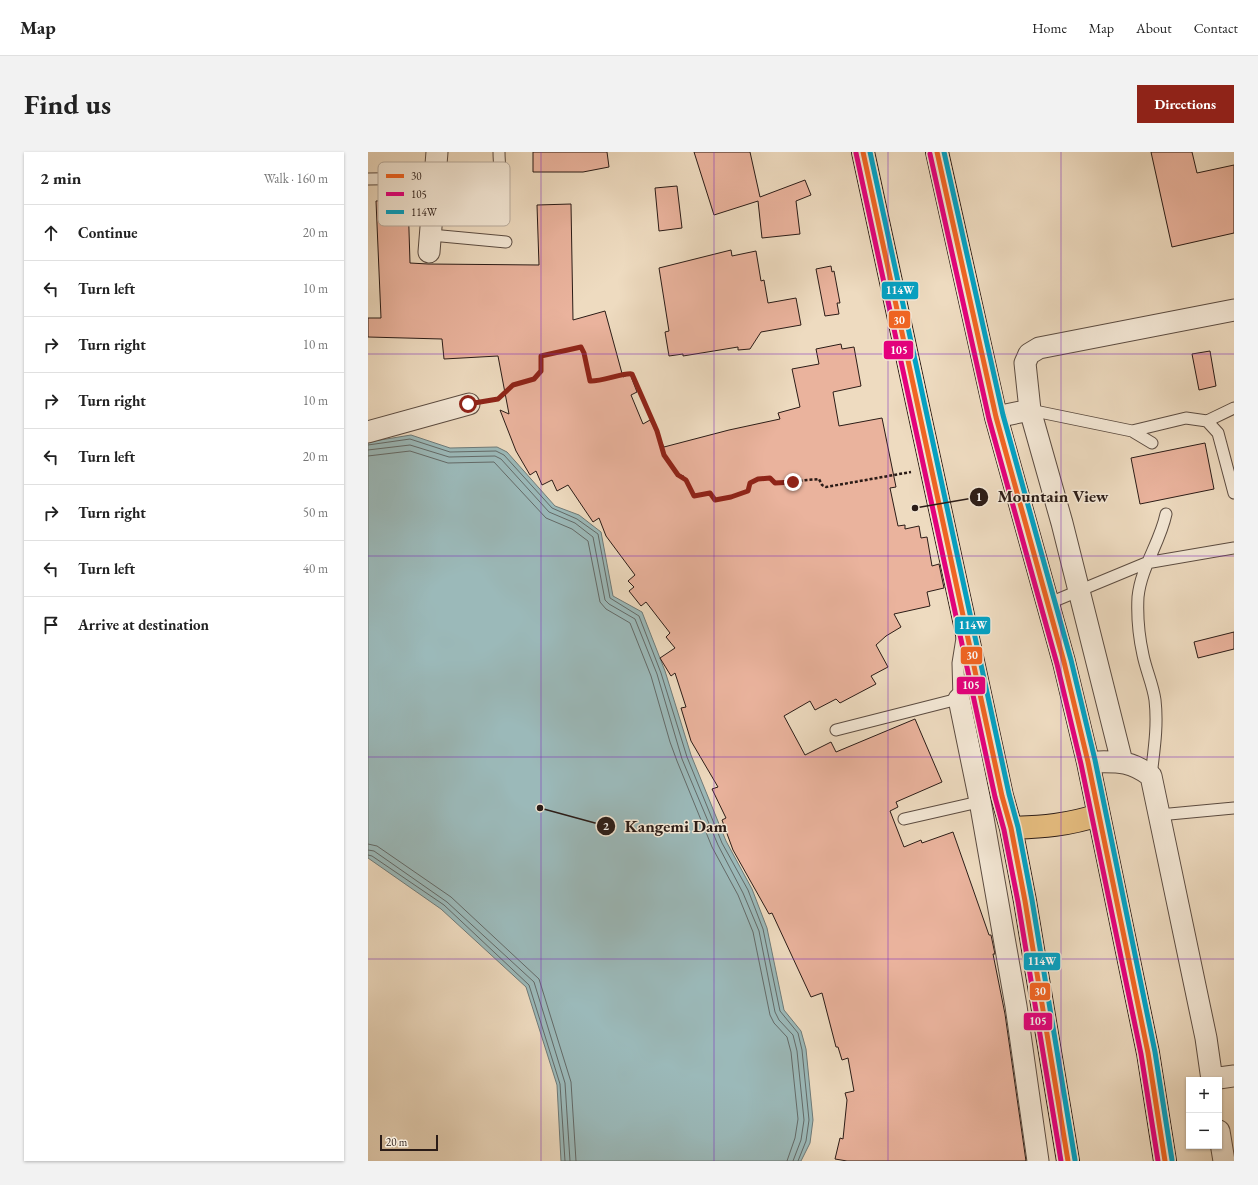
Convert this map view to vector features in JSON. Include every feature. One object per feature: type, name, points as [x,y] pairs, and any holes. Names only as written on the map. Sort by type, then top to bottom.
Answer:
[{"type":"highway","points":[[863,152],[1002,796],[1011,828],[1025,901],[1068,1161]]},
{"type":"highway","points":[[937,152],[996,417],[1064,662],[1088,762],[1148,1053],[1165,1161]]},
{"type":"highway","points":[[1011,828],[1052,827],[1073,823],[1098,815]]},
{"type":"street","points":[[436,162],[437,152]]},
{"type":"street","points":[[430,244],[432,226]]},
{"type":"street","points":[[1122,762],[1079,591],[1030,410],[1025,363],[1029,354],[1039,348],[1234,310]]},
{"type":"street","points":[[368,432],[468,404]]},
{"type":"street","points":[[996,417],[1030,410]]},
{"type":"street","points":[[959,699],[980,801],[1016,1006],[1038,1161]]},
{"type":"street","points":[[1088,762],[1122,762],[1137,765],[1151,776],[1206,1038],[1212,1077]]},
{"type":"street","points":[[1222,1078],[1234,1076]]},
{"type":"street","points":[[1222,1149],[1224,1161]]},
{"type":"lane","points":[[499,152],[499,162]]},
{"type":"lane","points":[[368,179],[378,180]]},
{"type":"lane","points":[[430,244],[506,242]]},
{"type":"lane","points":[[1132,430],[1186,418],[1207,420],[1234,408]]},
{"type":"lane","points":[[1030,410],[1132,430],[1152,443]]},
{"type":"lane","points":[[1207,420],[1218,433],[1234,493]]},
{"type":"lane","points":[[1151,776],[1157,726],[1154,699],[1143,655],[1139,630],[1138,599],[1141,579],[1146,563],[1163,528],[1166,514]]},
{"type":"lane","points":[[1047,604],[1146,563],[1234,548]]},
{"type":"lane","points":[[959,699],[958,663],[964,620]]},
{"type":"lane","points":[[836,730],[980,694]]},
{"type":"lane","points":[[904,819],[1002,796]]},
{"type":"lane","points":[[1159,815],[1234,808]]},
{"type":"path","points":[[468,404],[498,399],[513,385],[529,381],[540,373],[541,356],[579,347],[582,348],[584,353],[590,381],[613,378],[626,373],[632,374],[657,431],[664,455],[678,475],[686,480],[694,496],[710,493],[715,500],[731,497],[748,491],[750,483],[765,478],[770,478],[775,483],[778,483],[819,478],[822,485],[826,487],[931,467]]},
{"type":"water","points":[[411,435],[450,448],[497,447],[507,452],[555,506],[579,515],[601,532],[613,596],[642,612],[665,671],[691,755],[726,841],[752,889],[767,928],[784,1010],[801,1031],[806,1049],[813,1120],[810,1143],[801,1161],[561,1161],[557,1085],[526,987],[441,909],[368,858],[368,442]]},
{"type":"building","points":[[533,152],[607,152],[609,167],[583,172],[533,172]]},
{"type":"building","points":[[694,152],[750,152],[760,197],[805,180],[811,195],[796,201],[800,234],[762,238],[758,201],[714,215]]},
{"type":"building","points":[[1151,152],[1192,152],[1197,173],[1234,165],[1234,233],[1172,247]]},
{"type":"building","points":[[677,186],[682,228],[659,231],[655,188]]},
{"type":"building","points":[[376,201],[378,201],[378,226],[409,226],[410,263],[428,264],[539,265],[537,205],[571,204],[573,320],[605,311],[623,377],[630,374],[637,392],[631,395],[643,424],[650,420],[664,447],[729,430],[780,419],[778,413],[800,407],[792,369],[819,364],[816,349],[841,344],[842,349],[854,347],[861,386],[833,392],[839,426],[882,418],[896,487],[890,488],[898,526],[905,525],[905,529],[919,526],[921,538],[927,537],[932,566],[939,564],[944,588],[927,592],[930,606],[894,614],[901,627],[886,636],[876,645],[888,667],[871,676],[876,684],[840,703],[836,699],[815,710],[810,701],[784,716],[805,755],[831,742],[836,752],[915,719],[942,782],[896,802],[898,807],[890,811],[904,847],[921,840],[922,843],[953,832],[989,935],[991,935],[995,954],[993,954],[1005,1014],[1026,1161],[847,1161],[835,1159],[840,1138],[843,1139],[847,1100],[845,1093],[854,1091],[848,1058],[842,1060],[838,1047],[836,1047],[822,993],[811,997],[772,913],[769,914],[733,850],[722,820],[726,818],[712,789],[718,787],[691,741],[681,708],[686,707],[675,673],[671,676],[660,658],[675,648],[666,637],[670,633],[646,602],[641,606],[629,591],[634,587],[628,581],[635,575],[606,536],[599,518],[593,522],[568,485],[557,491],[552,480],[542,485],[536,471],[530,475],[516,451],[500,410],[509,414],[498,356],[444,359],[442,339],[368,337],[368,318],[381,318]]},
{"type":"building","points":[[731,250],[732,256],[756,251],[761,281],[764,280],[768,303],[796,298],[801,325],[761,332],[750,349],[738,350],[738,347],[683,356],[683,354],[669,356],[665,332],[669,331],[659,268]]},
{"type":"building","points":[[831,266],[832,272],[834,271],[840,303],[837,303],[839,314],[825,316],[816,269]]},
{"type":"building","points":[[1210,351],[1216,386],[1199,390],[1192,354]]},
{"type":"building","points":[[1205,443],[1214,489],[1140,504],[1131,458]]},
{"type":"building","points":[[1234,632],[1234,649],[1198,658],[1194,642]]},
{"type":"transit line","name":"30","points":[[863,152],[1002,796],[1011,828],[1025,901],[1068,1161]]},
{"type":"transit line","name":"114W","points":[[870,152],[1009,794],[1018,827],[1032,900],[1075,1160]]},
{"type":"transit line","name":"30","points":[[937,152],[996,417],[1064,662],[1088,762],[1148,1053],[1165,1161]]},
{"type":"transit line","name":"114W","points":[[944,152],[1003,415],[1071,660],[1095,760],[1155,1052],[1172,1160]]},
{"type":"transit line","name":"105","points":[[856,153],[995,797],[1004,830],[1018,902],[1061,1161]]},
{"type":"transit line","name":"105","points":[[930,154],[989,419],[1057,664],[1081,764],[1141,1054],[1158,1161]]},
{"type":"place","name":"Mountain View","points":[[915,508]]},
{"type":"place","name":"Kangemi Dam","points":[[540,808]]},
{"type":"route","points":[[468,404],[498,399],[513,385],[534,379],[541,371],[541,356],[581,347],[587,364],[590,381],[592,382],[601,379],[613,378],[626,373],[632,374],[653,420],[664,455],[678,475],[684,477],[692,495],[696,496],[710,493],[713,499],[717,500],[743,494],[748,491],[748,485],[758,479],[770,478],[775,483],[793,482]]}]
